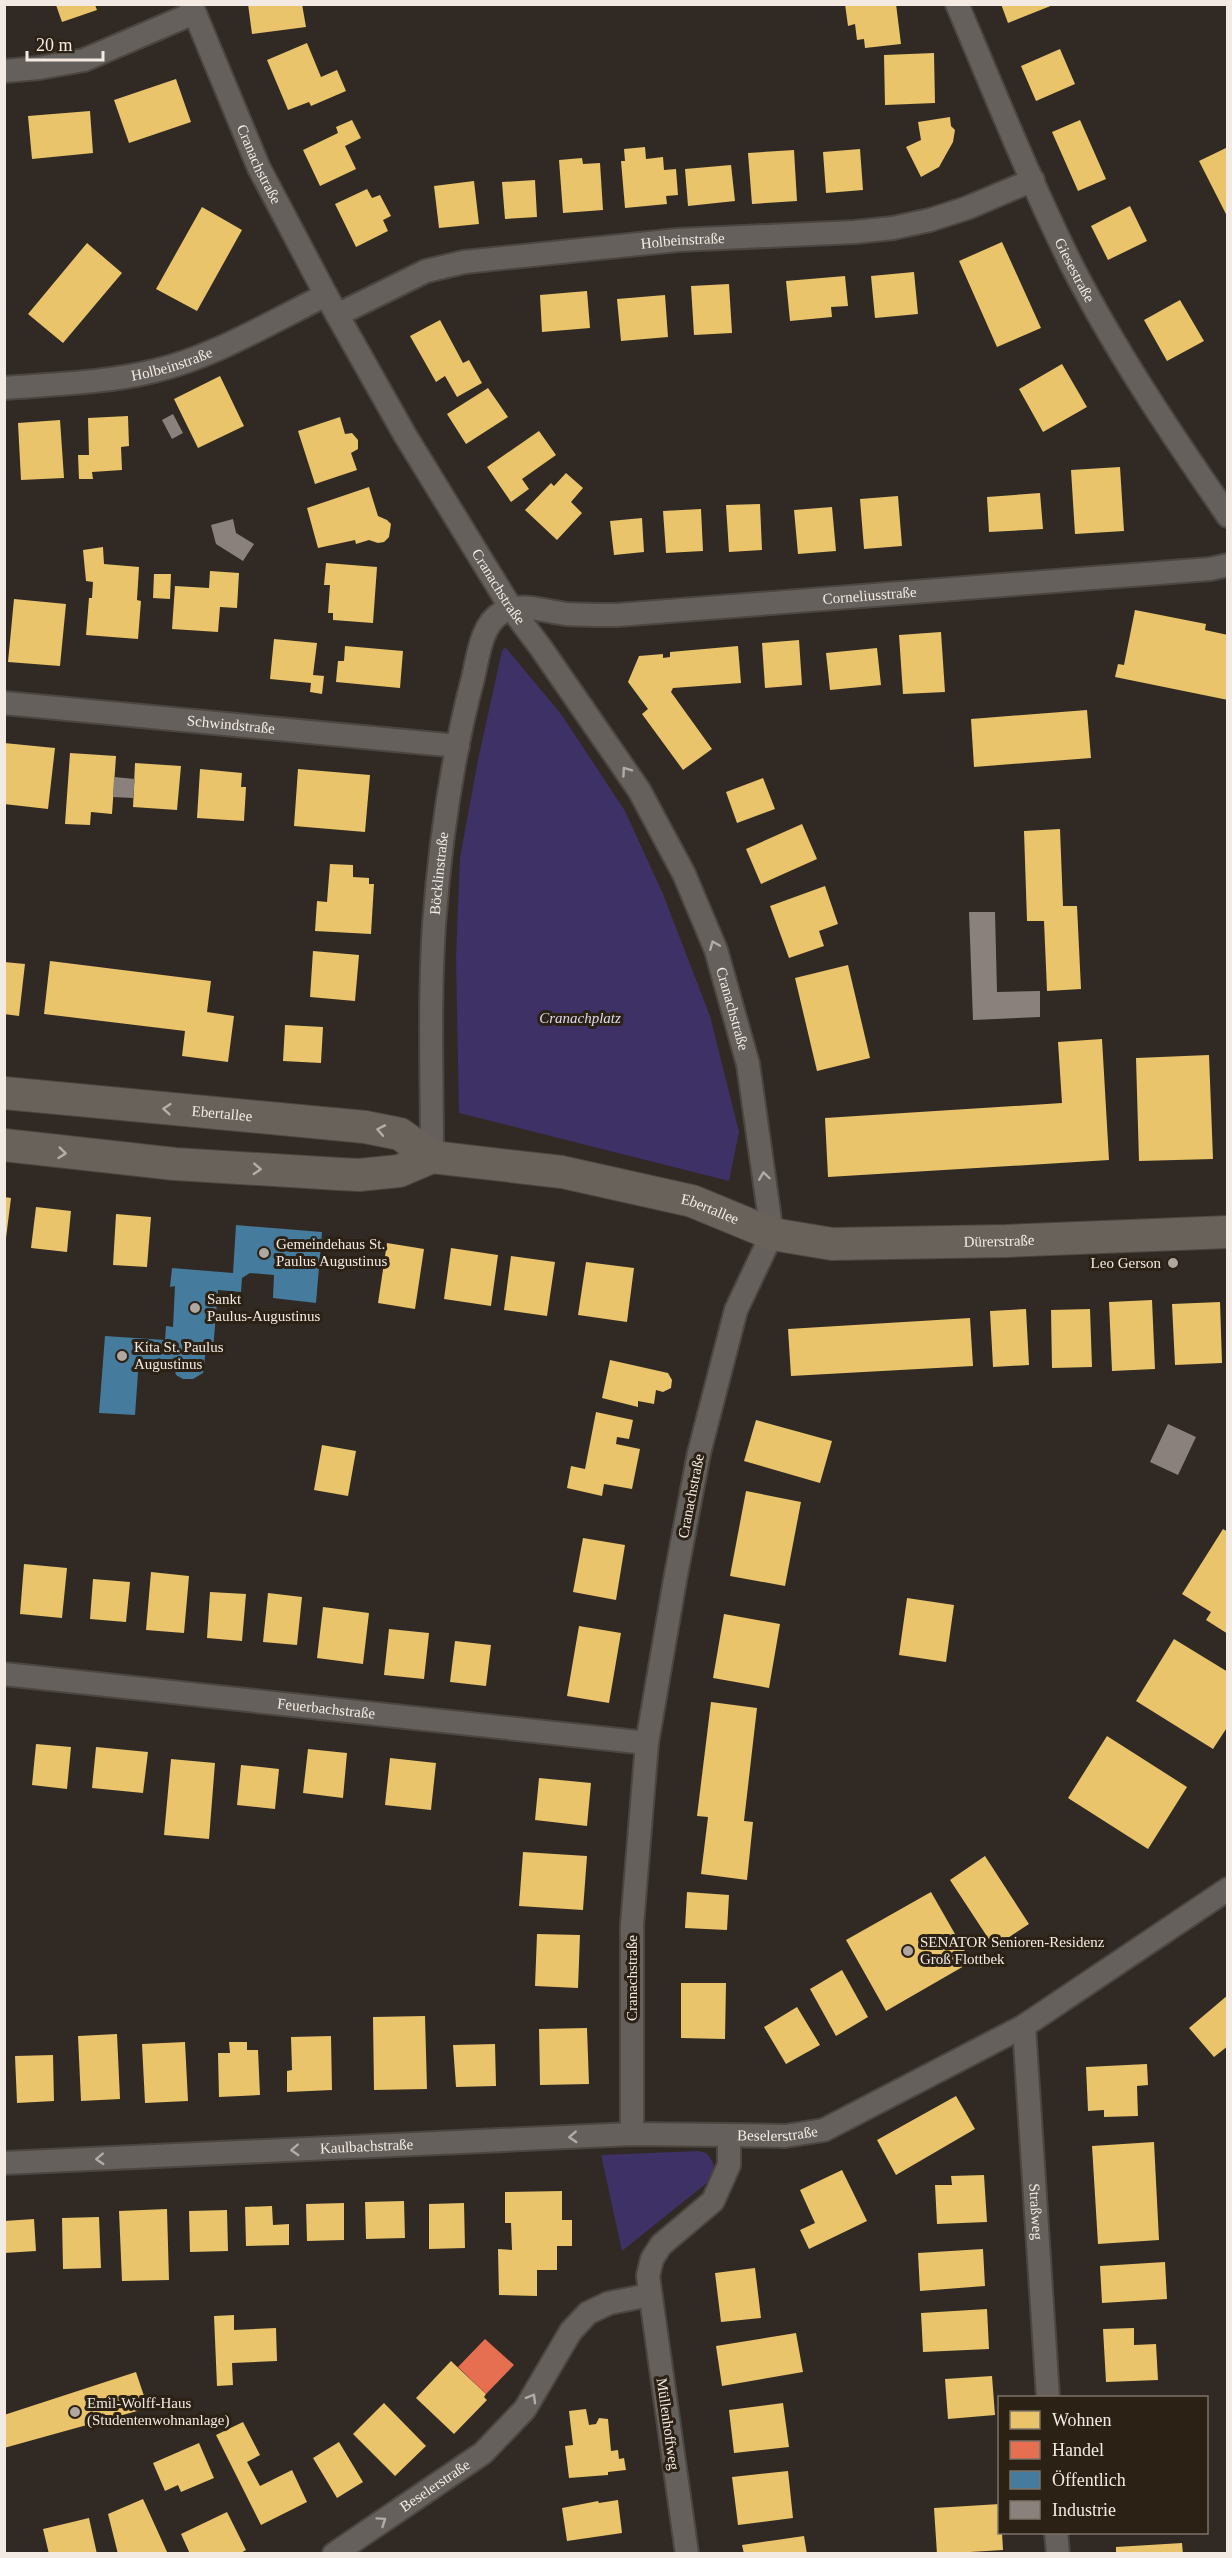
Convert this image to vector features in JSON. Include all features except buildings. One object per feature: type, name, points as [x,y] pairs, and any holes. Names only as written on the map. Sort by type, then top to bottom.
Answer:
[{"type":"main road","name":"Ebertallee","points":[[4,1093],[365,1127],[400,1134],[432,1157],[562,1172],[692,1201],[772,1234]]},
{"type":"main road","name":"Ebertallee","points":[[4,1145],[175,1164],[358,1175],[399,1171],[432,1157]]},
{"type":"main road","name":"Dürerstraße","points":[[772,1234],[832,1244],[1006,1241],[1227,1232]]},
{"type":"street","name":"Giesestraße","points":[[957,4],[1072,264],[1126,360],[1227,516]]},
{"type":"street","points":[[4,71],[84,60],[193,9]]},
{"type":"street","name":"Cranachstraße","points":[[193,9],[259,168],[326,296],[405,435],[511,608],[639,790],[684,874],[716,950],[748,1064],[772,1234],[736,1310],[699,1453],[647,1743],[632,1925],[632,2134]]},
{"type":"street","name":"Holbeinstraße","points":[[337,315],[426,271],[465,262],[678,240],[855,232],[893,228],[930,220],[967,208],[1033,180]]},
{"type":"street","name":"Holbeinstraße","points":[[4,388],[93,381],[156,371],[206,353],[326,296]]},
{"type":"street","name":"Corneliusstraße","points":[[511,608],[584,615],[617,615],[1210,569],[1227,565]]},
{"type":"street","name":"Böcklinstraße","points":[[432,1157],[431,1006],[434,925],[443,835],[469,691],[487,629],[496,616],[511,608]]},
{"type":"street","name":"Schwindstraße","points":[[4,703],[458,746]]},
{"type":"street","name":"Feuerbachstraße","points":[[4,1674],[647,1743]]},
{"type":"street","name":"Beselerstraße","points":[[334,2553],[483,2453],[525,2409],[571,2331],[588,2313],[609,2303],[650,2295],[648,2276],[652,2259],[661,2245],[713,2201],[729,2165],[729,2135],[785,2136],[824,2130],[1024,2026],[1227,1889]]},
{"type":"street","name":"Straßweg","points":[[1024,2026],[1048,2396]]},
{"type":"street","name":"Kaulbachstraße","points":[[4,2163],[632,2134],[729,2135]]},
{"type":"street","name":"Müllenhoffweg","points":[[650,2295],[687,2553]]},
{"type":"street","points":[[1056,2534],[1058,2553]]},
{"type":"green space","name":"Cranachplatz","points":[[505,647],[561,714],[625,811],[663,894],[710,1016],[739,1132],[729,1181],[459,1113],[456,958],[460,858],[478,760],[502,651]]},
{"type":"green space","points":[[698,2151],[706,2153],[712,2160],[714,2171],[708,2182],[622,2251],[601,2155]]},
{"type":"place","name":"Gemeindehaus St. Paulus Augustinus","points":[[264,1253]]},
{"type":"place","name":"Leo Gerson","points":[[1173,1263]]},
{"type":"place","name":"Sankt Paulus-Augustinus","points":[[195,1308]]},
{"type":"place","name":"Kita St. Paulus Augustinus","points":[[122,1356]]},
{"type":"place","name":"SENATOR Senioren-Residenz Groß Flottbek","points":[[908,1951]]},
{"type":"place","name":"Emil-Wolff-Haus (Studentenwohnanlage)","points":[[75,2412]]}]
